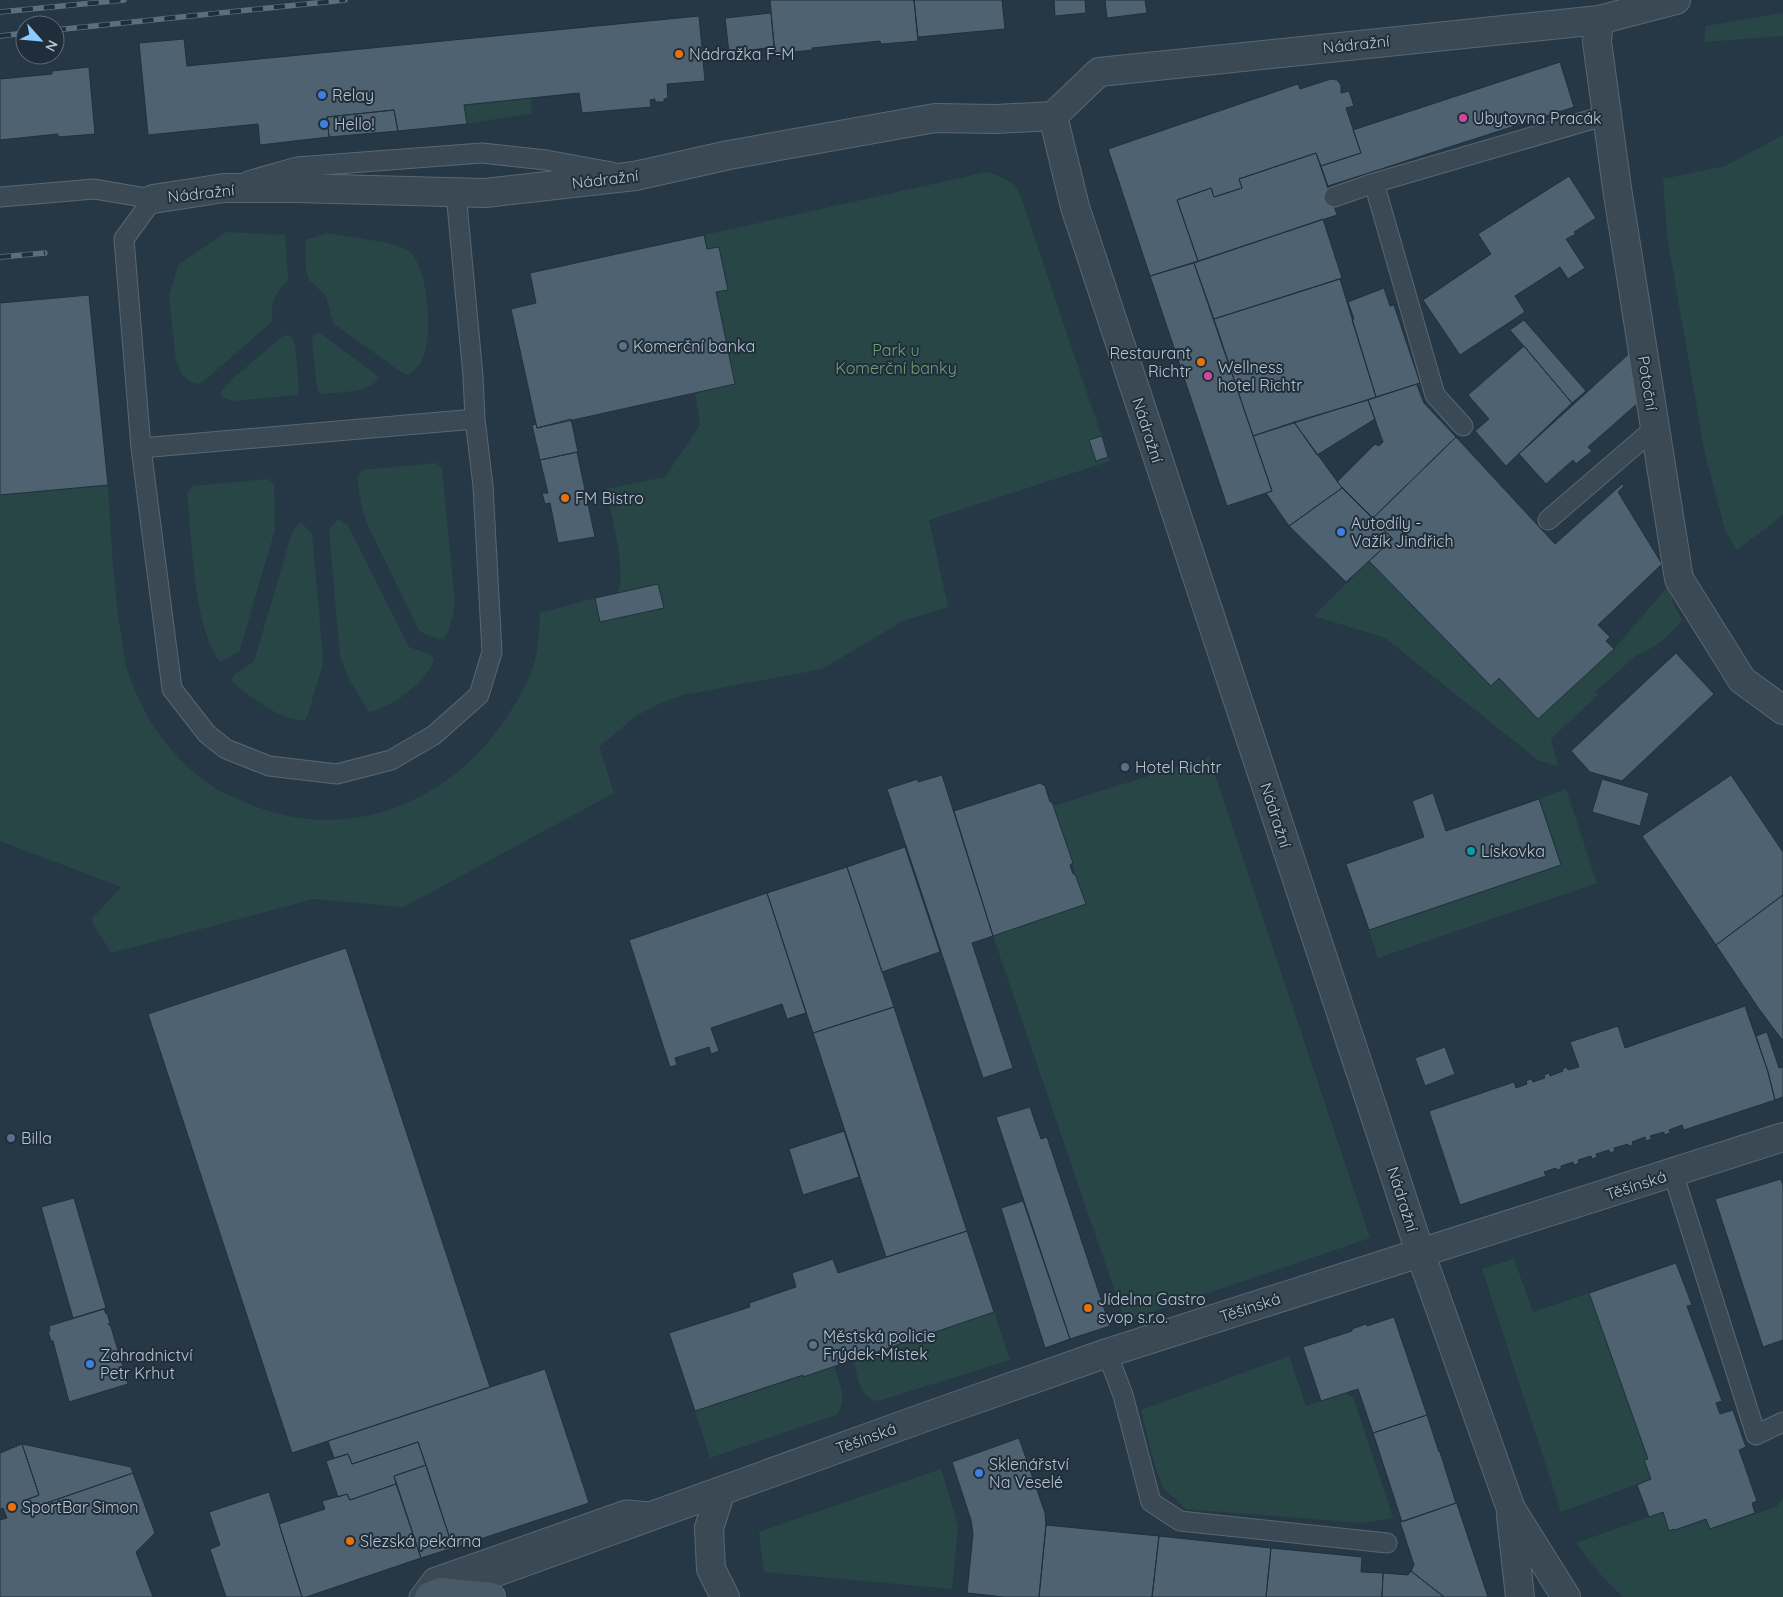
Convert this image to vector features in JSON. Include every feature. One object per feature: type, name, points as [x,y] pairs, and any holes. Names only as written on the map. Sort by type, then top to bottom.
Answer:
[{"type":"street","name":"Nádražní","points":[[153,198],[224,188],[485,193],[635,176],[729,155],[935,118],[996,119],[1053,116],[1099,72],[1599,20],[1676,0]]},
{"type":"street","name":"Potoční","points":[[1599,20],[1597,42],[1607,115],[1679,579],[1742,680],[1783,710]]},
{"type":"street","name":"Nádražní","points":[[1053,116],[1074,207],[1420,1252],[1511,1509],[1566,1597]]},
{"type":"street","name":"Těšínská","points":[[430,1595],[1106,1353],[1783,1137]]},
{"type":"street","points":[[721,1491],[709,1528],[711,1569],[725,1597]]},
{"type":"street","name":"Nádražní","points":[[1511,1509],[1520,1597]]},
{"type":"street","points":[[430,1595],[491,1597]]},
{"type":"lane","points":[[1334,197],[1374,183],[1607,115]]},
{"type":"lane","points":[[224,188],[297,167],[482,153],[546,160],[635,176]]},
{"type":"lane","points":[[1374,183],[1435,395],[1463,426]]},
{"type":"lane","points":[[0,197],[94,189],[153,198],[124,239],[141,448],[172,689],[207,734],[226,749],[269,766],[338,774],[391,760],[434,734],[479,695],[492,652],[483,486],[475,419],[473,376],[456,193]]},
{"type":"lane","points":[[141,448],[475,419]]},
{"type":"lane","points":[[1548,520],[1656,428]]},
{"type":"lane","points":[[1673,1172],[1756,1435],[1783,1422]]},
{"type":"lane","points":[[1106,1353],[1123,1394],[1151,1502],[1180,1521],[1387,1543]]},
{"type":"green space","points":[[1783,14],[1783,36],[1704,42],[1706,26]]},
{"type":"green space","points":[[530,98],[532,113],[467,124],[464,105]]},
{"type":"green space","points":[[1783,135],[1783,515],[1737,550],[1725,530],[1705,454],[1667,236],[1663,179],[1725,166]]},
{"type":"green space","name":"Park u Komerční banky","points":[[987,172],[1007,180],[1015,187],[1021,197],[1110,461],[929,520],[948,607],[903,621],[822,669],[683,695],[659,704],[636,716],[599,747],[614,793],[404,907],[314,899],[111,953],[91,920],[121,887],[0,841],[0,495],[108,485],[116,597],[127,668],[138,698],[157,732],[171,750],[195,773],[219,790],[275,813],[312,819],[349,819],[384,811],[418,798],[450,778],[478,753],[503,723],[522,693],[535,660],[540,613],[595,598],[600,622],[615,600],[621,569],[606,489],[665,477],[700,425],[695,392],[735,384],[716,292],[728,289],[719,247],[707,249],[704,235]]},
{"type":"green space","points":[[226,232],[285,235],[287,282],[278,291],[274,300],[272,322],[198,384],[189,381],[181,373],[176,360],[169,296],[178,265]]},
{"type":"green space","points":[[327,233],[399,246],[414,256],[424,283],[427,300],[428,333],[422,360],[408,375],[401,372],[333,323],[326,296],[309,280],[306,271],[305,240]]},
{"type":"green space","points":[[318,333],[373,372],[378,378],[375,383],[369,387],[354,391],[319,393],[312,340],[314,335]]},
{"type":"green space","points":[[284,335],[292,337],[295,343],[299,390],[297,395],[233,401],[223,398],[220,393],[231,380]]},
{"type":"green space","points":[[436,463],[442,468],[455,605],[448,633],[444,638],[440,639],[424,634],[419,630],[368,526],[362,509],[357,478],[362,470]]},
{"type":"green space","points":[[268,479],[274,484],[275,530],[239,652],[220,662],[211,647],[199,605],[187,493],[193,486]]},
{"type":"green space","points":[[338,519],[348,526],[409,647],[431,655],[434,660],[430,669],[407,693],[388,705],[369,712],[348,677],[340,656],[329,529]]},
{"type":"green space","points":[[300,522],[312,533],[323,657],[322,667],[305,720],[286,717],[267,708],[233,683],[232,678],[254,661],[292,533]]},
{"type":"green space","points":[[1369,561],[1490,686],[1499,678],[1538,719],[1614,649],[1670,584],[1673,604],[1682,620],[1673,631],[1650,649],[1637,655],[1595,692],[1598,695],[1551,739],[1558,766],[1539,761],[1385,638],[1314,616]]},
{"type":"green space","points":[[1209,757],[1370,1238],[1125,1321],[993,936],[1085,904],[1053,806]]},
{"type":"green space","points":[[1566,789],[1597,883],[1378,958],[1369,930],[1561,865],[1539,799]]},
{"type":"green space","points":[[1514,1259],[1533,1312],[1589,1293],[1648,1459],[1644,1460],[1651,1479],[1561,1512],[1482,1269]]},
{"type":"green space","points":[[994,1312],[1010,1360],[878,1401],[867,1396],[863,1391],[853,1360]]},
{"type":"green space","points":[[1289,1356],[1306,1406],[1345,1393],[1353,1397],[1393,1518],[1362,1523],[1186,1509],[1163,1488],[1154,1463],[1141,1410]]},
{"type":"green space","points":[[834,1366],[842,1391],[842,1403],[836,1415],[710,1458],[695,1411]]},
{"type":"green space","points":[[941,1469],[958,1526],[952,1589],[764,1572],[759,1532]]},
{"type":"green space","points":[[1783,1498],[1783,1597],[1623,1597],[1602,1576],[1576,1543],[1663,1512],[1669,1530],[1675,1530],[1706,1519],[1710,1529],[1776,1507]]},
{"type":"building","points":[[770,0],[914,0],[918,41],[881,44],[880,41],[775,54]]},
{"type":"building","points":[[914,0],[1002,0],[1005,29],[918,37]]},
{"type":"building","points":[[1054,0],[1085,0],[1086,13],[1055,16]]},
{"type":"building","points":[[1105,0],[1145,0],[1147,13],[1107,18]]},
{"type":"building","points":[[771,13],[774,47],[729,53],[725,18]]},
{"type":"building","points":[[699,16],[705,81],[667,84],[668,98],[664,99],[664,102],[655,102],[655,99],[650,100],[651,107],[582,113],[579,93],[464,105],[467,124],[398,131],[394,110],[327,117],[329,137],[260,145],[258,124],[148,135],[139,43],[184,39],[187,66]]},
{"type":"building","name":"Ubytovna Pracák","points":[[1560,62],[1574,107],[1328,186],[1321,166],[1361,153],[1353,130]]},
{"type":"building","points":[[89,67],[95,134],[58,137],[58,134],[0,140],[0,79],[52,74],[52,71]]},
{"type":"building","points":[[1331,79],[1337,80],[1341,85],[1341,93],[1349,91],[1354,106],[1346,108],[1361,153],[1321,166],[1316,153],[1239,179],[1242,188],[1214,197],[1211,188],[1177,200],[1198,261],[1150,276],[1108,149],[1298,84],[1300,89]]},
{"type":"building","points":[[394,110],[398,131],[329,137],[327,117]]},
{"type":"building","points":[[1316,153],[1337,215],[1198,261],[1177,200],[1211,188],[1214,197],[1242,188],[1239,179]]},
{"type":"building","points":[[1569,176],[1596,218],[1574,232],[1576,234],[1566,239],[1585,268],[1568,279],[1560,267],[1515,296],[1525,312],[1460,355],[1423,300],[1491,254],[1478,234]]},
{"type":"building","points":[[1323,219],[1342,278],[1214,319],[1194,263]]},
{"type":"building","name":"Komerční banka","points":[[704,235],[707,249],[719,247],[728,290],[716,292],[735,384],[537,428],[511,309],[536,303],[530,273]]},
{"type":"building","name":"Wellness hotel Richtr","points":[[1194,263],[1272,491],[1227,506],[1150,276]]},
{"type":"building","points":[[1340,279],[1376,397],[1253,436],[1214,319]]},
{"type":"building","points":[[1384,288],[1390,306],[1394,305],[1420,383],[1376,397],[1348,302]]},
{"type":"building","points":[[89,295],[108,485],[0,495],[0,303]]},
{"type":"building","points":[[1524,320],[1586,391],[1572,403],[1510,330]]},
{"type":"building","points":[[1524,346],[1572,403],[1506,466],[1475,431],[1489,419],[1468,395]]},
{"type":"building","points":[[1632,351],[1639,402],[1588,447],[1592,451],[1576,464],[1573,460],[1546,484],[1519,454]]},
{"type":"building","points":[[1420,383],[1421,385],[1417,385],[1424,403],[1456,437],[1373,518],[1337,482],[1375,444],[1379,446],[1383,442],[1368,400]]},
{"type":"building","points":[[1368,400],[1375,419],[1317,455],[1294,422]]},
{"type":"building","points":[[571,419],[578,452],[540,460],[532,425],[536,424],[537,428]]},
{"type":"building","points":[[1294,422],[1342,488],[1289,526],[1266,493],[1272,491],[1253,436]]},
{"type":"building","points":[[1102,436],[1108,457],[1096,461],[1089,440]]},
{"type":"building","points":[[1456,437],[1555,544],[1622,484],[1624,486],[1618,492],[1662,564],[1598,625],[1610,637],[1606,641],[1614,649],[1538,719],[1499,678],[1491,686],[1369,561],[1393,539],[1373,518]]},
{"type":"building","name":"FM Bistro","points":[[577,452],[595,537],[558,543],[550,503],[545,504],[542,493],[548,493],[540,460]]},
{"type":"building","name":"Autodíly - Važík Jindřich","points":[[1342,488],[1393,539],[1346,582],[1289,526]]},
{"type":"building","points":[[658,584],[664,608],[600,622],[595,598]]},
{"type":"building","points":[[1676,653],[1714,694],[1622,781],[1590,772],[1571,751]]},
{"type":"building","points":[[942,775],[993,936],[972,943],[1013,1068],[983,1078],[887,789],[918,779],[918,782]]},
{"type":"building","points":[[1731,775],[1783,852],[1783,895],[1716,945],[1642,836]]},
{"type":"building","points":[[1602,779],[1649,793],[1640,826],[1592,812]]},
{"type":"building","points":[[1040,783],[1045,786],[1050,802],[1052,802],[1073,863],[1070,865],[1073,874],[1075,874],[1086,904],[993,936],[954,811]]},
{"type":"building","name":"Lískovka","points":[[1433,793],[1446,831],[1539,799],[1561,865],[1369,930],[1346,864],[1424,837],[1412,801]]},
{"type":"building","points":[[905,847],[940,952],[882,972],[847,867]]},
{"type":"building","points":[[847,867],[894,1007],[813,1033],[767,893]]},
{"type":"building","points":[[767,893],[806,1013],[787,1019],[782,1004],[711,1028],[719,1051],[711,1054],[709,1047],[675,1058],[677,1065],[670,1067],[629,940]]},
{"type":"building","points":[[1783,895],[1783,1041],[1716,945]]},
{"type":"building","points":[[346,948],[490,1387],[292,1453],[148,1014]]},
{"type":"building","points":[[1745,1006],[1768,1072],[1775,1100],[1684,1130],[1682,1125],[1669,1130],[1670,1133],[1664,1135],[1664,1132],[1650,1136],[1652,1139],[1646,1141],[1645,1137],[1632,1142],[1633,1145],[1628,1146],[1628,1144],[1614,1148],[1615,1151],[1610,1153],[1609,1150],[1596,1154],[1597,1157],[1592,1159],[1591,1156],[1578,1160],[1579,1163],[1574,1165],[1573,1162],[1561,1166],[1561,1169],[1557,1170],[1556,1168],[1544,1172],[1546,1176],[1460,1205],[1429,1111],[1514,1082],[1516,1088],[1527,1084],[1526,1081],[1531,1079],[1533,1082],[1545,1078],[1544,1075],[1549,1073],[1550,1076],[1563,1071],[1562,1069],[1567,1067],[1568,1070],[1579,1067],[1570,1042],[1618,1026],[1625,1048]]},
{"type":"building","points":[[894,1007],[967,1231],[886,1257],[813,1033]]},
{"type":"building","points":[[1767,1032],[1779,1068],[1783,1067],[1783,1097],[1775,1100],[1756,1036]]},
{"type":"building","points":[[1445,1047],[1455,1074],[1425,1086],[1415,1058]]},
{"type":"building","points":[[1030,1107],[1041,1139],[1047,1137],[1110,1326],[1070,1339],[996,1117]]},
{"type":"building","points":[[844,1131],[859,1177],[803,1195],[789,1149]]},
{"type":"building","points":[[1781,1179],[1783,1185],[1783,1340],[1763,1347],[1715,1199]]},
{"type":"building","points":[[74,1198],[106,1308],[73,1318],[41,1207]]},
{"type":"building","points":[[1023,1201],[1070,1339],[1045,1348],[1001,1208]]},
{"type":"building","points":[[967,1231],[994,1312],[803,1377],[803,1375],[695,1411],[669,1333],[750,1307],[749,1303],[796,1287],[792,1273],[833,1259],[838,1273]]},
{"type":"building","points":[[1676,1263],[1692,1305],[1687,1306],[1722,1401],[1716,1403],[1720,1414],[1733,1410],[1746,1447],[1739,1450],[1757,1501],[1752,1503],[1755,1513],[1710,1529],[1706,1519],[1669,1531],[1663,1512],[1649,1517],[1637,1485],[1651,1479],[1644,1460],[1648,1459],[1589,1293]]},
{"type":"building","name":"Zahradnictví Petr Krhut","points":[[104,1309],[107,1313],[110,1323],[108,1324],[111,1327],[128,1384],[69,1402],[53,1341],[51,1341],[48,1331],[50,1331],[49,1326]]},
{"type":"building","points":[[1394,1317],[1427,1415],[1373,1433],[1358,1389],[1321,1401],[1303,1347],[1352,1331],[1352,1329],[1366,1324],[1367,1326]]},
{"type":"building","points":[[545,1369],[589,1503],[453,1548],[418,1442],[352,1464],[348,1454],[334,1458],[328,1441]]},
{"type":"building","points":[[1427,1415],[1456,1503],[1402,1522],[1373,1433]]},
{"type":"building","points":[[1019,1438],[1045,1513],[1046,1525],[1039,1597],[1004,1597],[967,1593],[973,1534],[971,1520],[952,1462]]},
{"type":"building","points":[[418,1442],[426,1465],[394,1476],[396,1484],[350,1500],[347,1494],[338,1497],[326,1461],[348,1454],[352,1464]]},
{"type":"building","points":[[22,1444],[39,1495],[26,1500],[29,1509],[133,1473],[155,1533],[136,1552],[153,1597],[0,1597],[0,1520],[7,1518],[3,1508],[0,1509],[0,1453]]},
{"type":"building","points":[[22,1444],[131,1467],[133,1473],[29,1509],[26,1500],[39,1495]]},
{"type":"building","points":[[426,1465],[453,1548],[421,1558],[394,1476]]},
{"type":"building","name":"Slezská pekárna","points":[[396,1484],[421,1558],[302,1597],[279,1524],[325,1509],[322,1501],[347,1494],[350,1500]]},
{"type":"building","points":[[269,1492],[302,1597],[226,1597],[210,1549],[220,1545],[209,1512]]},
{"type":"building","points":[[1456,1503],[1488,1597],[1444,1597],[1411,1571],[1414,1565],[1400,1522]]},
{"type":"building","points":[[1046,1525],[1159,1536],[1152,1597],[1039,1597]]},
{"type":"building","points":[[1159,1536],[1271,1548],[1266,1597],[1152,1597]]},
{"type":"building","points":[[1271,1548],[1362,1557],[1361,1572],[1383,1573],[1382,1597],[1266,1597]]},
{"type":"building","points":[[1411,1571],[1444,1597],[1382,1597],[1383,1573],[1408,1575]]},
{"type":"railway","points":[[0,12],[124,0]]},
{"type":"railway","points":[[65,29],[345,0]]},
{"type":"railway","points":[[0,36],[15,34]]},
{"type":"railway","points":[[0,257],[45,253]]},
{"type":"place","name":"Nádražka F-M","points":[[679,54]]},
{"type":"place","name":"Relay","points":[[322,95]]},
{"type":"place","name":"Ubytovna Pracák","points":[[1463,118]]},
{"type":"place","name":"Hello!","points":[[324,124]]},
{"type":"place","name":"Komerční banka","points":[[623,346]]},
{"type":"place","name":"Restaurant Richtr","points":[[1201,362]]},
{"type":"place","name":"Wellness hotel Richtr","points":[[1208,376]]},
{"type":"place","name":"FM Bistro","points":[[565,498]]},
{"type":"place","name":"Autodíly - Važík Jindřich","points":[[1341,532]]},
{"type":"place","name":"Hotel Richtr","points":[[1125,767]]},
{"type":"place","name":"Lískovka","points":[[1471,851]]},
{"type":"place","name":"Billa","points":[[11,1138]]},
{"type":"place","name":"Jídelna Gastro svop s.r.o.","points":[[1088,1308]]},
{"type":"place","name":"Městská policie Frýdek-Místek","points":[[813,1345]]},
{"type":"place","name":"Zahradnictví Petr Krhut","points":[[90,1364]]},
{"type":"place","name":"Sklenářství Na Veselé","points":[[979,1473]]},
{"type":"place","name":"SportBar Simon","points":[[12,1507]]},
{"type":"place","name":"Slezská pekárna","points":[[350,1541]]}]
